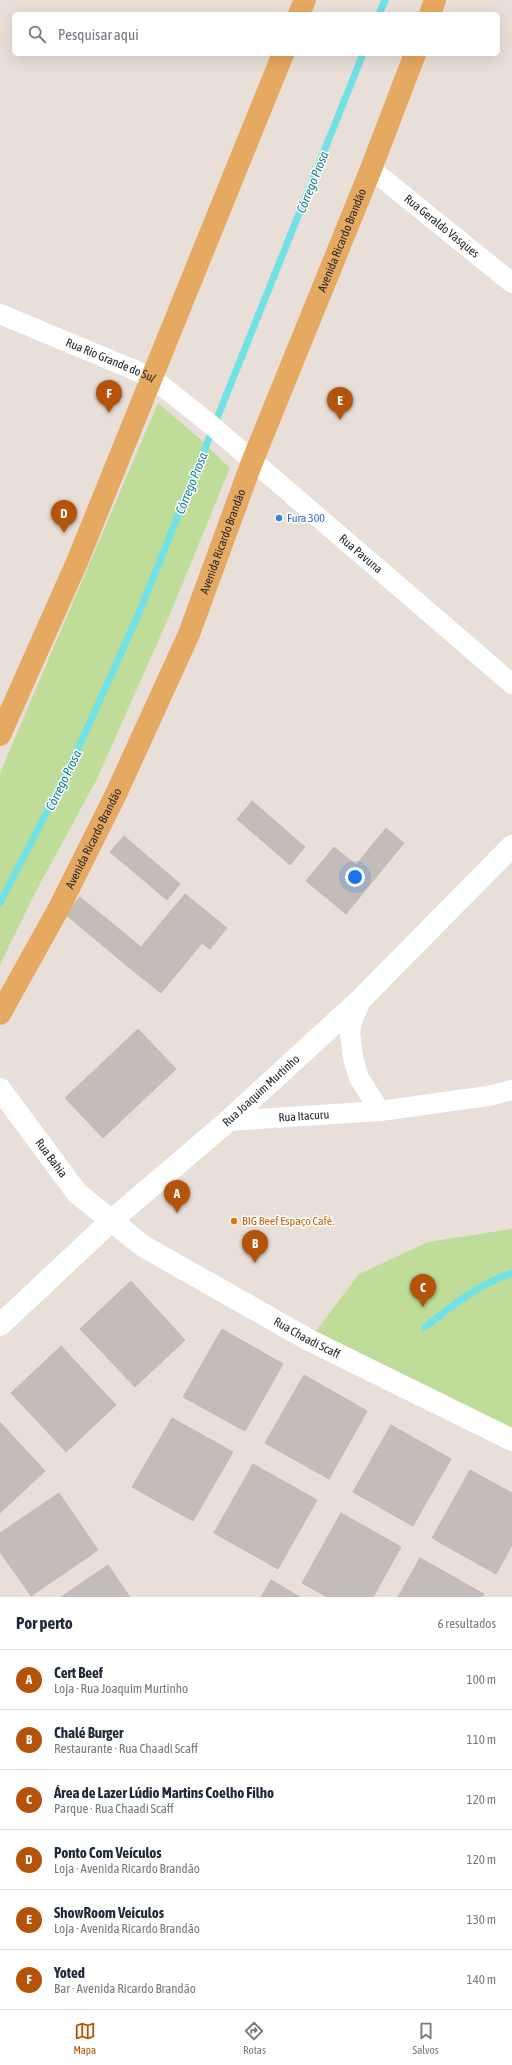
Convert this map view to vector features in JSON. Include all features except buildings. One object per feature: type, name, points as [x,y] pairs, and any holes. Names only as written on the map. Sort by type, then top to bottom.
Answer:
[{"type":"main road","points":[[300,12],[305,0]]},
{"type":"main road","points":[[431,12],[435,0]]},
{"type":"main road","points":[[0,735],[158,382],[282,56]]},
{"type":"main road","name":"Avenida Ricardo Brandão","points":[[0,1014],[59,908],[116,794],[189,634],[252,462],[371,169],[414,56]]},
{"type":"main road","name":"Rua Joaquim Murtinho","points":[[0,1325],[111,1221],[228,1121],[362,998],[512,846]]},
{"type":"main road","name":"Rua Bahia","points":[[0,1089],[77,1192],[111,1221]]},
{"type":"main road","name":"Rua Chaadi Scaff","points":[[111,1221],[143,1246],[310,1340],[512,1440]]},
{"type":"street","name":"Rua Geraldo Vasques","points":[[371,169],[512,283]]},
{"type":"street","name":"Rua Rio Grande do Sul","points":[[0,314],[158,382],[210,424]]},
{"type":"street","name":"Rua Pavuna","points":[[210,424],[252,462],[512,684]]},
{"type":"street","points":[[362,998],[352,1021],[350,1033],[353,1057],[359,1078],[380,1111]]},
{"type":"street","name":"Rua Itacuru","points":[[228,1121],[380,1111],[488,1096],[512,1090]]},
{"type":"green space","points":[[158,403],[199,438],[230,468],[168,619],[97,779],[35,893],[0,965],[0,773]]},
{"type":"green space","points":[[512,1229],[512,1440],[309,1340],[359,1274],[428,1242]]},
{"type":"waterway","name":"Córrego Prosa","points":[[380,12],[385,0]]},
{"type":"waterway","name":"Córrego Prosa","points":[[0,903],[68,771],[139,613],[362,56]]},
{"type":"waterway","points":[[425,1327],[477,1289],[512,1273]]},
{"type":"place","name":"Yoted","points":[[109,413]]},
{"type":"place","name":"ShowRoom Veiculos","points":[[340,420]]},
{"type":"place","name":"Fura 300","points":[[279,518]]},
{"type":"place","name":"Ponto Com Veículos","points":[[64,533]]},
{"type":"place","name":"Cert Beef","points":[[177,1213]]},
{"type":"place","name":"BIG Beef Espaço Café.","points":[[234,1221]]},
{"type":"place","name":"Chalé Burger","points":[[255,1263]]},
{"type":"place","name":"Área de Lazer Lúdio Martins Coelho Filho","points":[[423,1307]]}]
